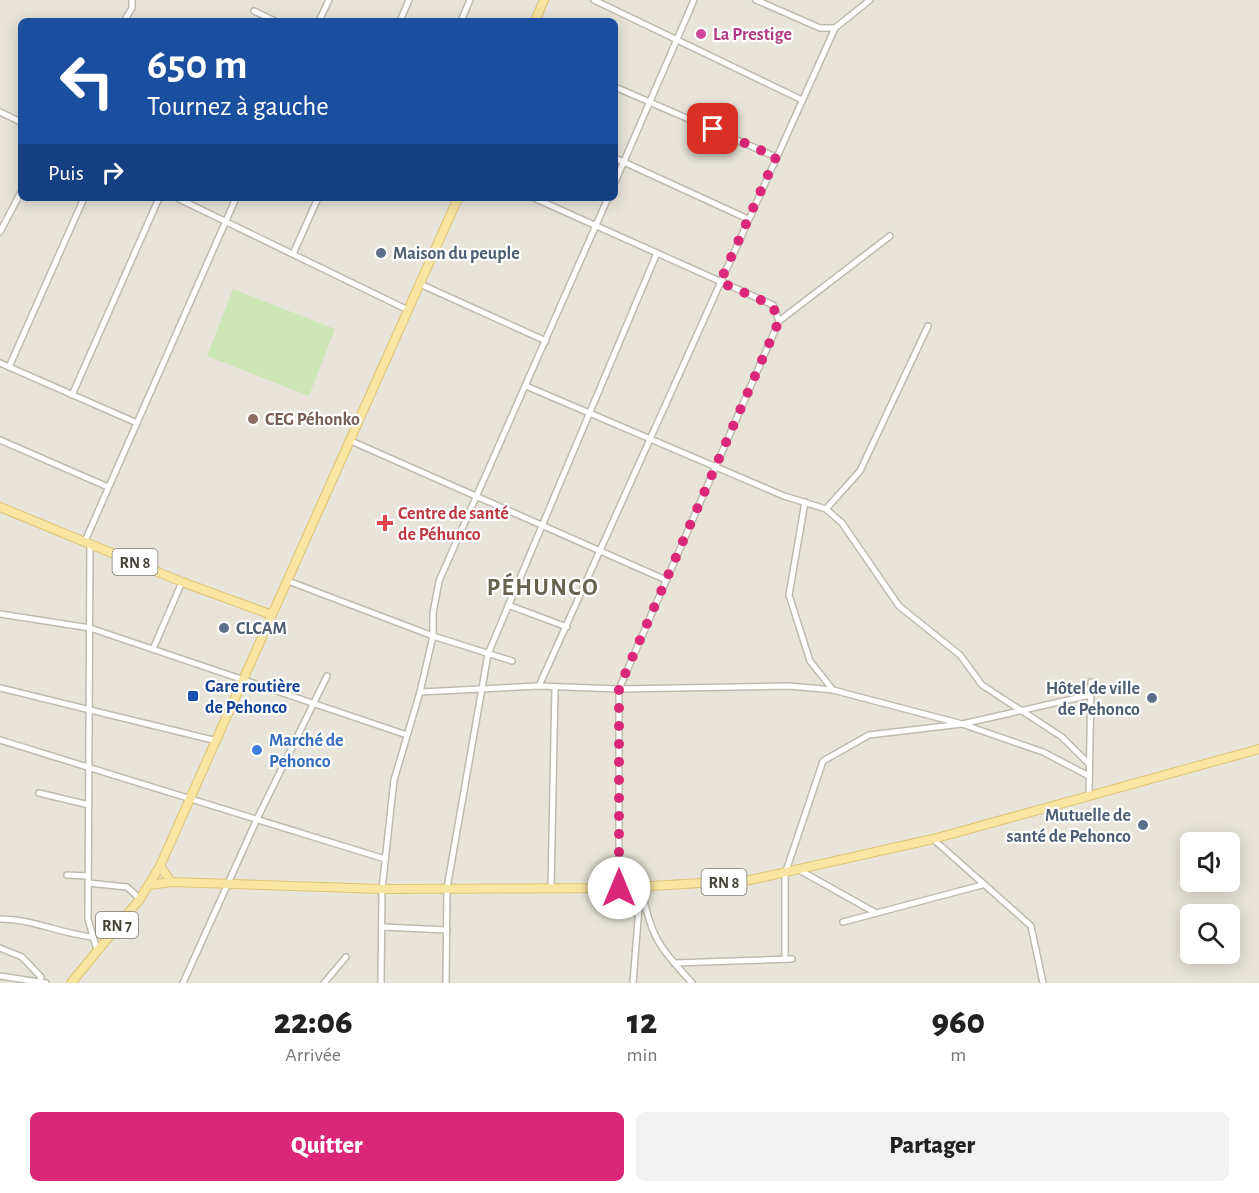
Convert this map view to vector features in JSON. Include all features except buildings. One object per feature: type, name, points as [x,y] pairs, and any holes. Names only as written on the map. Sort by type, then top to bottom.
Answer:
[{"type":"main road","points":[[536,18],[544,0]]},
{"type":"main road","points":[[171,882],[160,866],[457,201]]},
{"type":"main road","name":"RN 8","points":[[0,507],[182,582],[272,615]]},
{"type":"main road","name":"RN 8","points":[[149,885],[171,882],[228,886],[382,889],[619,888],[750,880],[801,871],[933,839],[1259,748]]},
{"type":"main road","name":"RN 7","points":[[71,983],[140,899],[160,866]]},
{"type":"street","points":[[126,18],[132,8],[132,0]]},
{"type":"street","points":[[320,18],[328,0]]},
{"type":"street","points":[[401,18],[409,0]]},
{"type":"street","points":[[462,18],[470,0]]},
{"type":"street","points":[[594,0],[802,100]]},
{"type":"street","points":[[618,175],[694,0]]},
{"type":"street","points":[[756,0],[820,28],[835,28]]},
{"type":"street","points":[[539,686],[835,28],[870,0]]},
{"type":"street","points":[[254,11],[269,18]]},
{"type":"street","points":[[618,88],[776,157]]},
{"type":"street","points":[[0,112],[18,121]]},
{"type":"street","points":[[618,159],[748,219]]},
{"type":"street","points":[[0,232],[18,198]]},
{"type":"street","points":[[9,367],[83,201]]},
{"type":"street","points":[[72,395],[158,201]]},
{"type":"street","points":[[183,201],[408,310]]},
{"type":"street","points":[[97,950],[88,919],[90,628],[88,542],[108,487],[235,201]]},
{"type":"street","points":[[293,254],[317,201]]},
{"type":"street","points":[[541,201],[772,305],[779,321]]},
{"type":"street","points":[[381,983],[382,889],[394,780],[420,692],[433,636],[433,613],[439,581],[607,201]]},
{"type":"street","points":[[619,888],[619,688],[779,321],[890,236]]},
{"type":"street","points":[[446,983],[447,888],[488,654],[657,253]]},
{"type":"street","points":[[420,284],[546,341]]},
{"type":"street","points":[[826,509],[860,471],[928,326]]},
{"type":"street","points":[[0,363],[137,423]]},
{"type":"street","points":[[526,386],[716,467],[826,509],[842,523],[899,606],[960,655],[982,685],[1062,737],[1089,764]]},
{"type":"street","points":[[0,440],[108,487]]},
{"type":"street","points":[[351,441],[666,580]]},
{"type":"street","points":[[805,502],[789,595],[810,661],[833,690]]},
{"type":"street","points":[[288,581],[433,636],[512,661]]},
{"type":"street","points":[[153,649],[182,582]]},
{"type":"street","points":[[508,604],[567,627]]},
{"type":"street","points":[[0,614],[90,628],[408,735]]},
{"type":"street","points":[[183,983],[257,819],[327,676]]},
{"type":"street","points":[[1089,795],[1091,682]]},
{"type":"street","points":[[420,692],[483,691],[539,686],[619,688],[789,686],[833,690],[962,724],[1042,752],[1089,776]]},
{"type":"street","points":[[0,687],[217,741]]},
{"type":"street","points":[[551,888],[555,687]]},
{"type":"street","points":[[785,959],[785,874],[823,761],[869,735],[962,724],[1090,695]]},
{"type":"street","points":[[1,742],[386,859]]},
{"type":"street","points":[[39,793],[89,805]]},
{"type":"street","points":[[933,839],[982,885],[1031,926],[1043,983]]},
{"type":"street","points":[[801,871],[876,913]]},
{"type":"street","points":[[67,875],[127,887],[140,899]]},
{"type":"street","points":[[843,922],[982,885]]},
{"type":"street","points":[[641,886],[648,923],[660,947],[692,983]]},
{"type":"street","points":[[633,983],[641,886]]},
{"type":"street","points":[[0,919],[34,922],[67,934],[93,937]]},
{"type":"street","points":[[382,927],[447,930]]},
{"type":"street","points":[[0,948],[22,957],[43,982]]},
{"type":"street","points":[[324,983],[346,957]]},
{"type":"street","points":[[674,963],[792,959]]},
{"type":"street","points":[[0,976],[43,982]]},
{"type":"shaded area","points":[[0,0],[1259,0],[1259,983],[0,983]]},
{"type":"green space","points":[[233,289],[335,329],[309,396],[207,356]]},
{"type":"place","name":"La Prestige","points":[[701,34]]},
{"type":"place","name":"Maison du peuple","points":[[381,253]]},
{"type":"place","name":"CEG Péhonko","points":[[253,419]]},
{"type":"place","name":"Centre de santé de Péhunco","points":[[385,523]]},
{"type":"place","name":"CLCAM","points":[[224,628]]},
{"type":"place","name":"Gare routière de Pehonco","points":[[193,696]]},
{"type":"place","name":"Hôtel de ville de Pehonco","points":[[1152,698]]},
{"type":"place","name":"Marché de Pehonco","points":[[257,750]]},
{"type":"place","name":"Mutuelle de santé de Pehonco","points":[[1143,825]]},
{"type":"district","name":"PÉHUNCO","points":[[543,587]]},
{"type":"route","points":[[619,888],[619,688],[779,321],[772,305],[720,282],[776,157],[713,129]]}]
